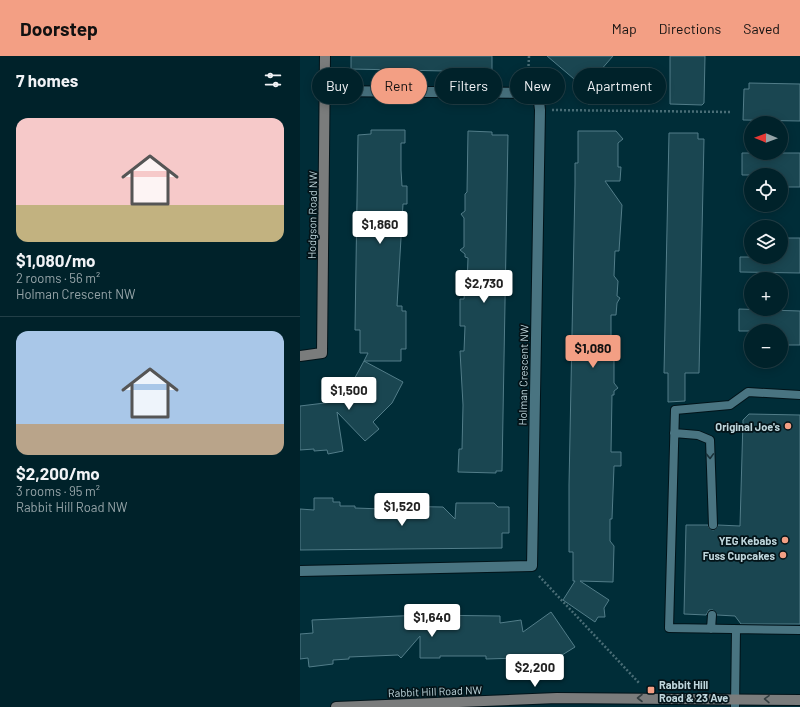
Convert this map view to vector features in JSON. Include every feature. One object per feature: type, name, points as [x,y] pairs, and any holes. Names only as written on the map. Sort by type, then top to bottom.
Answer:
[{"type":"main road","name":"Hodgson Road NW","points":[[325,56],[325,68]]},
{"type":"main road","name":"Hodgson Road NW","points":[[300,356],[322,353],[325,104]]},
{"type":"main road","name":"Rabbit Hill Road NW","points":[[336,707],[557,698],[735,703],[800,700]]},
{"type":"street","points":[[363,91],[510,93]]},
{"type":"street","name":"Holman Crescent NW","points":[[532,566],[539,104]]},
{"type":"street","points":[[300,571],[532,566]]},
{"type":"lane","points":[[800,395],[748,392],[730,405],[675,410],[669,628],[800,630]]},
{"type":"lane","points":[[674,433],[698,434],[705,436],[710,440],[712,525]]},
{"type":"lane","points":[[711,629],[712,615]]},
{"type":"lane","points":[[735,703],[736,630]]},
{"type":"path","points":[[528,68],[529,56]]},
{"type":"path","points":[[540,110],[731,112]]},
{"type":"path","points":[[532,566],[545,584],[640,684]]},
{"type":"building","points":[[351,56],[492,56],[492,68],[435,68],[435,71],[427,71],[427,68],[371,68],[371,69],[351,68]]},
{"type":"building","points":[[547,56],[613,56],[603,68],[573,68],[573,78],[565,71],[565,68],[561,68]]},
{"type":"building","points":[[670,56],[705,56],[704,103],[702,105],[670,104]]},
{"type":"building","points":[[749,83],[800,84],[800,121],[788,121],[788,116],[744,116],[743,120],[744,89],[749,89]]},
{"type":"building","points":[[371,130],[405,130],[405,143],[401,143],[401,170],[402,186],[407,186],[407,204],[403,204],[397,306],[402,306],[402,311],[406,311],[406,349],[401,349],[401,361],[364,361],[368,353],[360,353],[360,330],[355,330],[358,135],[371,134]]},
{"type":"building","points":[[468,131],[492,132],[492,135],[508,135],[502,471],[496,471],[496,473],[458,472],[459,449],[462,449],[463,405],[460,351],[464,351],[465,326],[460,326],[460,299],[464,299],[465,287],[467,287],[468,258],[465,257],[465,254],[460,250],[464,247],[464,218],[461,214],[465,211],[465,194],[467,192]]},
{"type":"building","points":[[578,131],[616,131],[623,139],[618,143],[618,167],[621,167],[620,181],[605,181],[622,205],[619,251],[615,251],[614,276],[618,281],[617,296],[620,298],[617,303],[616,315],[611,315],[611,345],[614,345],[614,383],[618,388],[614,391],[614,395],[612,395],[611,452],[621,452],[621,466],[614,466],[612,519],[610,519],[610,541],[614,546],[613,582],[580,581],[609,600],[604,608],[605,617],[598,617],[595,622],[563,600],[575,581],[573,581],[573,552],[569,552],[569,485],[575,163],[578,163]]},
{"type":"building","points":[[669,133],[698,133],[698,139],[704,139],[699,373],[685,373],[685,401],[668,402],[668,373],[664,373]]},
{"type":"building","points":[[742,153],[744,153],[744,160],[788,160],[788,153],[800,153],[800,187],[788,187],[788,168],[744,168],[744,175],[742,175]]},
{"type":"building","points":[[788,238],[800,238],[800,273],[740,272],[740,257],[744,257],[744,264],[788,264]]},
{"type":"building","points":[[739,309],[744,309],[744,316],[788,316],[788,311],[800,311],[800,345],[788,345],[788,324],[744,324],[744,331],[739,331]]},
{"type":"building","points":[[364,361],[403,382],[392,403],[373,422],[379,429],[365,441],[337,412],[343,451],[328,454],[327,450],[300,450],[300,406],[333,402],[351,385]]},
{"type":"building","points":[[749,414],[800,415],[800,624],[741,624],[735,616],[717,615],[713,610],[709,610],[706,615],[684,614],[686,525],[708,525],[709,528],[713,530],[716,529],[718,525],[740,526],[743,420]]},
{"type":"building","points":[[314,498],[333,498],[333,502],[340,502],[340,506],[355,506],[355,508],[383,509],[383,506],[443,507],[455,519],[456,503],[494,503],[498,507],[509,507],[509,533],[502,533],[502,548],[300,550],[300,509],[314,510]]},
{"type":"building","points":[[551,612],[575,647],[554,660],[550,655],[529,657],[525,662],[519,658],[486,659],[486,656],[440,656],[440,658],[420,658],[420,636],[401,658],[398,655],[349,657],[349,659],[333,660],[333,664],[309,667],[308,658],[300,659],[300,634],[313,633],[312,620],[421,615],[500,616],[500,623],[521,620],[523,632]]},
{"type":"place","name":"Original Joe's","points":[[788,426]]},
{"type":"place","name":"YEG Kebabs","points":[[785,540]]},
{"type":"place","name":"Fuss Cupcakes","points":[[783,555]]},
{"type":"place","name":"Rabbit Hill Road & 23 Ave","points":[[651,690]]}]
